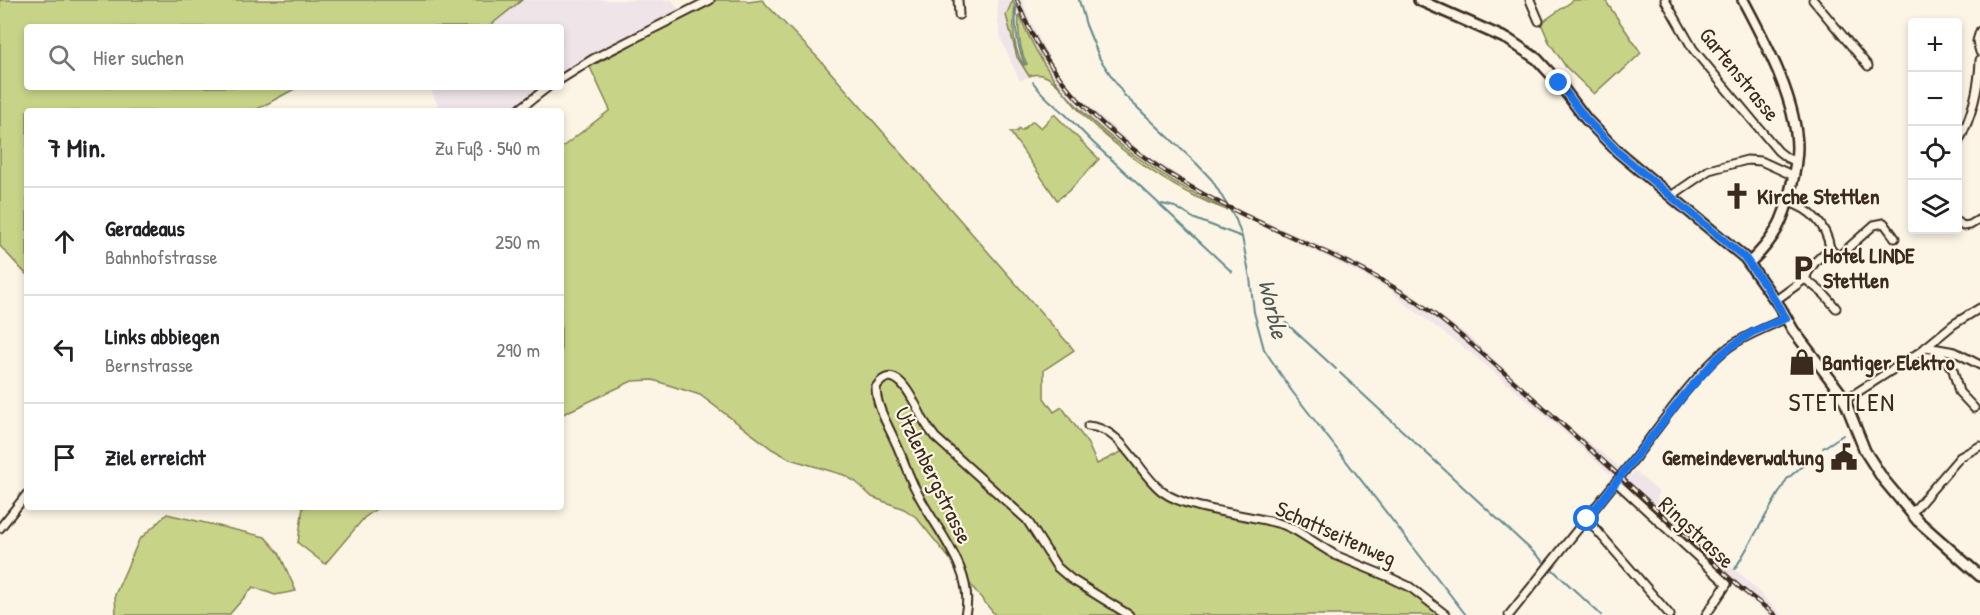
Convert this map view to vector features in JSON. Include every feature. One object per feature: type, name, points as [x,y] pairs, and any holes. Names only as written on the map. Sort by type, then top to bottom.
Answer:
[{"type":"main road","points":[[1419,0],[1432,3],[1509,40],[1537,60],[1618,152],[1724,239],[1749,263],[1776,300],[1797,336],[1845,400],[1870,460],[1911,514],[1980,576]]},
{"type":"main road","points":[[1743,0],[1781,78],[1797,141],[1794,176],[1779,227],[1749,263]]},
{"type":"street","points":[[564,77],[593,59],[710,0]]},
{"type":"street","points":[[958,0],[959,15]]},
{"type":"street","points":[[1530,0],[1539,21]]},
{"type":"street","name":"Gartenstrasse","points":[[1665,0],[1692,48],[1778,151],[1796,162]]},
{"type":"street","points":[[1813,0],[1868,66]]},
{"type":"street","points":[[1980,31],[1977,41],[1980,52]]},
{"type":"street","points":[[1962,135],[1968,122],[1979,78],[1980,60]]},
{"type":"street","points":[[520,108],[544,90]]},
{"type":"street","points":[[1671,196],[1709,171],[1747,160],[1761,161],[1794,176]]},
{"type":"street","points":[[1788,201],[1816,218],[1828,236],[1830,248],[1835,254],[1839,255],[1874,225],[1884,224],[1895,237]]},
{"type":"street","points":[[1962,225],[1970,225],[1980,219]]},
{"type":"street","points":[[1776,300],[1805,279],[1816,261],[1830,248]]},
{"type":"street","points":[[1805,279],[1824,294],[1836,308]]},
{"type":"street","points":[[1845,400],[1926,347],[1954,324],[1980,308]]},
{"type":"street","points":[[1509,615],[1685,394],[1718,357],[1753,332],[1786,318]]},
{"type":"street","points":[[1926,347],[1955,352],[1980,365]]},
{"type":"street","points":[[1937,349],[1953,370],[1959,392],[1974,408]]},
{"type":"street","name":"Utzlenbergstrasse","points":[[965,615],[968,596],[963,576],[950,548],[916,490],[880,409],[876,387],[883,380],[892,378],[904,385],[935,437],[1027,520],[1057,567],[1071,579],[1129,615]]},
{"type":"street","name":"Schattseitenweg","points":[[1088,426],[1103,429],[1119,442],[1152,482],[1170,496],[1196,505],[1275,522],[1295,530],[1335,555],[1410,588],[1446,615]]},
{"type":"street","points":[[1911,514],[1960,458],[1980,446]]},
{"type":"street","name":"Ringstrasse","points":[[1616,482],[1727,584],[1706,615]]},
{"type":"street","points":[[0,528],[24,498]]},
{"type":"street","points":[[1587,519],[1671,615]]},
{"type":"shaded area","points":[[522,0],[672,0],[679,12],[632,33],[564,73],[564,24],[492,24]]},
{"type":"shaded area","points":[[997,0],[1013,0],[1011,32],[1013,43],[1017,57],[1029,76],[1020,81],[1002,42],[998,24]]},
{"type":"shaded area","points":[[1013,0],[1023,0],[1053,66],[1081,99],[1139,150],[1231,206],[1347,258],[1407,291],[1466,334],[1562,421],[1621,468],[1631,475],[1635,471],[1660,493],[1656,498],[1706,540],[1782,615],[1769,615],[1731,584],[1557,426],[1472,354],[1389,289],[1195,194],[1124,147],[1090,119],[1055,80],[1029,38]]},
{"type":"shaded area","points":[[431,90],[537,90],[515,108],[439,108]]},
{"type":"green space","points":[[0,0],[522,0],[492,24],[24,24],[24,90],[292,90],[260,108],[24,108],[24,272],[0,246]]},
{"type":"green space","points":[[715,0],[746,0],[748,2],[762,0],[819,59],[1074,350],[1044,370],[1044,398],[1054,412],[1062,407],[1088,444],[1097,464],[1127,449],[1152,482],[1170,496],[1275,522],[1323,549],[1391,578],[1446,615],[995,615],[916,517],[904,509],[872,497],[856,482],[844,475],[790,459],[772,449],[700,395],[653,380],[632,381],[564,414],[564,146],[610,110],[590,67]]},
{"type":"green space","points":[[1013,0],[1015,43],[1024,65],[1027,64],[1022,53],[1019,14],[1039,56],[1054,79],[1089,118],[1110,137],[1156,170],[1227,210],[1189,194],[1153,172],[1120,148],[1088,120],[1053,81],[1042,75],[1029,76],[1017,57],[1006,15]]},
{"type":"green space","points":[[1574,0],[1605,0],[1641,53],[1594,94],[1566,67],[1549,42],[1541,23]]},
{"type":"green space","points":[[1054,114],[1099,159],[1071,189],[1057,200],[1010,132],[1016,132],[1019,129],[1021,131],[1033,121],[1041,128]]},
{"type":"green space","points":[[303,510],[375,510],[364,518],[325,564],[298,543]]},
{"type":"green space","points":[[167,514],[265,537],[279,553],[296,591],[275,595],[253,587],[229,615],[116,615],[115,595],[139,540]]},
{"type":"waterway","points":[[1017,0],[1016,33],[1025,64]]},
{"type":"waterway","name":"Worble","points":[[1079,0],[1100,59],[1124,95],[1212,180],[1236,220],[1242,237],[1254,312],[1264,349],[1291,390],[1466,615]]},
{"type":"waterway","points":[[1033,82],[1044,96],[1098,148],[1232,272]]},
{"type":"waterway","points":[[1162,204],[1175,207],[1195,219],[1242,237]]},
{"type":"waterway","points":[[1286,323],[1336,369]]},
{"type":"waterway","points":[[1340,373],[1544,562]]},
{"type":"waterway","points":[[1823,448],[1843,435]]},
{"type":"waterway","points":[[1735,569],[1787,479],[1815,455]]},
{"type":"waterway","points":[[1553,570],[1601,615]]},
{"type":"waterway","points":[[1701,615],[1705,610]]},
{"type":"railway","points":[[1017,0],[1033,37],[1054,70],[1079,101],[1108,128],[1172,176],[1207,196],[1363,270],[1431,312],[1509,377],[1736,584],[1775,615]]},
{"type":"place","name":"Kirche Stettlen","points":[[1737,196]]},
{"type":"place","name":"Hotel LINDE Stettlen","points":[[1803,268]]},
{"type":"place","name":"Bantiger Elektro","points":[[1802,362]]},
{"type":"place","name":"Gemeindeverwaltung","points":[[1844,457]]},
{"type":"district","name":"STETTLEN","points":[[1842,402]]},
{"type":"route","points":[[1559,83],[1586,119],[1618,152],[1745,258],[1786,318],[1753,332],[1718,357],[1685,394],[1587,519]]}]
